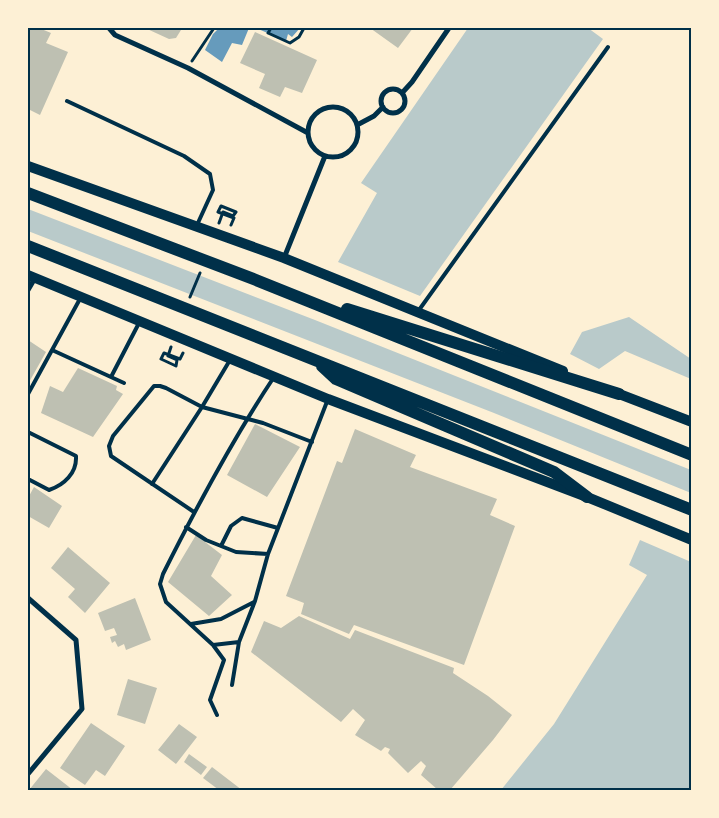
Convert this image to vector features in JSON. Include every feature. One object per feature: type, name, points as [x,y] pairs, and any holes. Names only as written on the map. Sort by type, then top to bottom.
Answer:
[{"type":"main road","points":[[28,166],[284,258],[692,422]]},
{"type":"main road","points":[[28,193],[256,280],[692,455]]},
{"type":"main road","points":[[28,246],[692,510]]},
{"type":"main road","points":[[32,276],[230,360],[587,497],[692,540]]},
{"type":"main road","points":[[256,280],[619,394]]},
{"type":"main road","points":[[313,358],[336,379],[554,472],[587,497]]},
{"type":"street","points":[[109,28],[115,35],[188,68],[308,133]]},
{"type":"street","points":[[402,93],[412,82],[449,28]]},
{"type":"street","points":[[396,89],[402,93],[404,104],[400,111],[392,113],[382,107],[381,100],[384,92],[396,89]]},
{"type":"street","points":[[332,106],[348,111],[354,117],[358,133],[352,149],[336,157],[325,156],[314,148],[308,133],[309,126],[317,112],[332,106]]},
{"type":"street","points":[[357,125],[374,116],[382,107]]},
{"type":"street","points":[[284,258],[325,156]]},
{"type":"street","points":[[28,290],[32,276]]},
{"type":"street","points":[[28,598],[76,640],[82,708],[28,774]]},
{"type":"lane","points":[[417,312],[608,47]]},
{"type":"lane","points":[[67,101],[184,156],[210,174],[213,190],[196,227]]},
{"type":"lane","points":[[28,394],[81,297]]},
{"type":"lane","points":[[111,376],[140,322]]},
{"type":"lane","points":[[52,350],[124,383]]},
{"type":"lane","points":[[152,484],[230,360]]},
{"type":"lane","points":[[217,715],[210,700],[224,660],[213,645],[166,602],[160,584],[163,574],[194,512],[246,418],[274,377]]},
{"type":"lane","points":[[194,512],[111,456],[109,446],[114,436],[154,386],[166,388],[202,407],[263,423],[312,442]]},
{"type":"lane","points":[[232,685],[239,642],[255,601],[268,554],[328,399]]},
{"type":"lane","points":[[28,432],[76,456],[76,464],[61,486],[49,490],[28,479]]},
{"type":"lane","points":[[221,546],[231,526],[242,518],[278,528]]},
{"type":"lane","points":[[186,527],[206,540],[236,552],[268,554]]},
{"type":"lane","points":[[191,624],[221,619],[255,601]]},
{"type":"lane","points":[[213,645],[239,642]]},
{"type":"path","points":[[188,68],[214,28]]},
{"type":"path","points":[[271,28],[268,33],[290,43],[299,37],[304,28]]},
{"type":"path","points":[[216,230],[223,212],[233,216],[236,212],[221,206],[218,212],[234,218],[231,226]]},
{"type":"path","points":[[188,302],[202,266]]},
{"type":"path","points":[[174,338],[168,356],[178,360],[176,366],[161,359],[164,354],[180,359],[182,353]]},
{"type":"shaded area","points":[[468,28],[588,28],[603,39],[420,296],[338,262],[377,193],[361,183]]},
{"type":"shaded area","points":[[28,209],[315,320],[691,470],[691,493],[494,413],[28,231]]},
{"type":"shaded area","points":[[629,317],[691,359],[691,379],[625,351],[599,369],[570,354],[582,332]]},
{"type":"shaded area","points":[[640,540],[691,562],[691,790],[501,790],[554,724],[647,575],[629,565]]},
{"type":"water","points":[[219,28],[249,28],[242,45],[232,43],[222,62],[205,50],[213,34]]},
{"type":"water","points":[[256,28],[300,28],[292,37],[288,34],[286,41]]},
{"type":"building","points":[[28,28],[39,28],[51,33],[46,43],[68,52],[40,115],[28,109]]},
{"type":"building","points":[[145,28],[181,28],[181,30],[176,38],[169,39]]},
{"type":"building","points":[[370,28],[413,28],[398,48]]},
{"type":"building","points":[[255,32],[317,60],[302,93],[285,87],[280,97],[259,88],[265,74],[240,63]]},
{"type":"building","points":[[28,340],[46,352],[28,384]]},
{"type":"building","points":[[78,368],[117,386],[116,390],[123,394],[93,437],[41,413],[50,386],[63,392]]},
{"type":"building","points":[[255,424],[300,447],[267,497],[227,475]]},
{"type":"building","points":[[355,429],[416,455],[410,467],[497,499],[490,515],[515,526],[464,665],[354,625],[349,634],[301,614],[304,603],[286,596],[337,461],[342,463]]},
{"type":"building","points":[[34,487],[62,506],[49,528],[28,516],[28,498]]},
{"type":"building","points":[[196,535],[222,555],[211,576],[232,595],[209,616],[168,582]]},
{"type":"building","points":[[68,547],[110,583],[85,613],[68,597],[75,589],[51,568]]},
{"type":"building","points":[[135,598],[151,640],[126,650],[124,644],[118,647],[115,641],[112,643],[110,637],[117,635],[114,628],[105,631],[98,613]]},
{"type":"building","points":[[299,616],[350,639],[355,630],[454,668],[453,673],[488,696],[512,715],[450,790],[438,790],[421,775],[426,766],[421,761],[408,773],[388,753],[390,749],[385,747],[381,751],[355,735],[365,720],[353,709],[341,722],[251,652],[264,621],[281,628]]},
{"type":"building","points":[[128,679],[157,688],[145,724],[117,715]]},
{"type":"building","points":[[91,723],[125,746],[105,776],[96,770],[85,785],[60,768]]},
{"type":"building","points":[[179,724],[197,737],[176,764],[158,750]]},
{"type":"building","points":[[189,754],[207,767],[201,775],[184,762]]},
{"type":"building","points":[[212,767],[242,790],[219,790],[203,778]]},
{"type":"building","points":[[46,769],[73,790],[29,790]]}]
